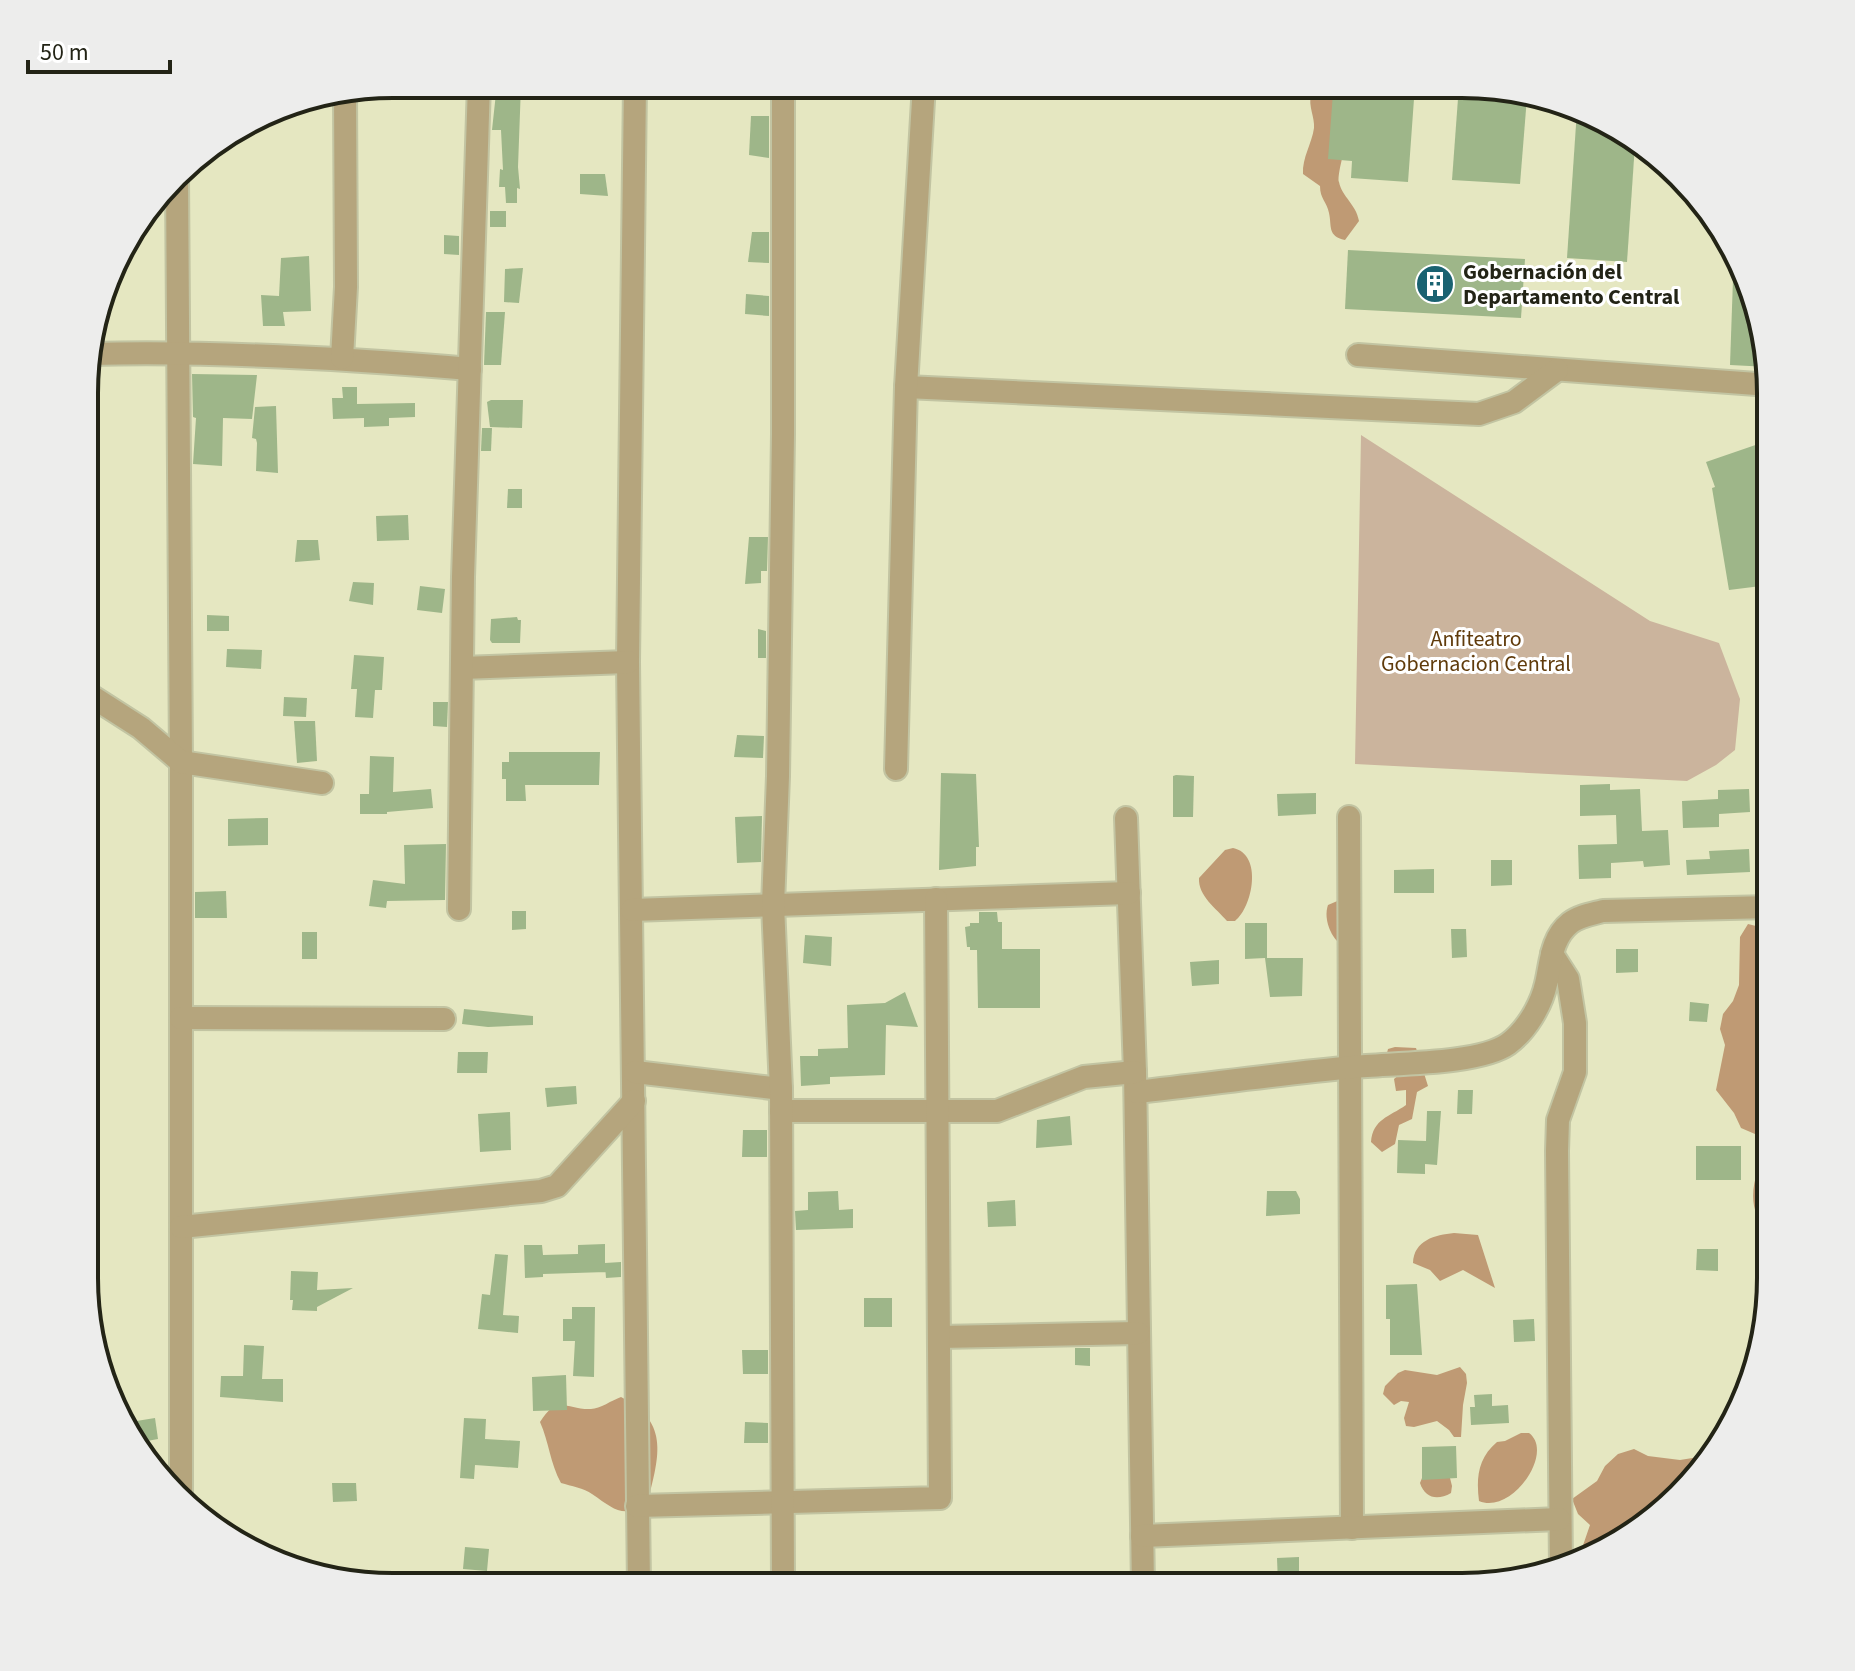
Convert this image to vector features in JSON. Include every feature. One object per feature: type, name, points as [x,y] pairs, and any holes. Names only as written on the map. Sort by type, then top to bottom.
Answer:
[{"type":"street","points":[[459,909],[462,668],[479,98]]},
{"type":"street","points":[[635,98],[628,662],[639,1573]]},
{"type":"street","points":[[783,98],[783,450],[773,905],[781,1100],[783,1573]]},
{"type":"street","points":[[896,769],[906,387],[923,98]]},
{"type":"street","points":[[342,358],[346,273],[345,102]]},
{"type":"street","points":[[177,191],[181,1484]]},
{"type":"street","points":[[101,354],[178,352],[342,358],[470,369]]},
{"type":"street","points":[[1358,355],[1757,384]]},
{"type":"street","points":[[906,387],[1479,414],[1514,402],[1557,370]]},
{"type":"street","points":[[462,668],[628,662]]},
{"type":"street","points":[[98,700],[141,728],[181,762],[322,783]]},
{"type":"street","points":[[1349,817],[1352,1528]]},
{"type":"street","points":[[1126,818],[1136,1082],[1143,1573]]},
{"type":"street","points":[[632,910],[1129,893]]},
{"type":"street","points":[[637,1506],[940,1498],[936,899]]},
{"type":"street","points":[[635,1072],[781,1100],[997,1111],[1084,1077],[1136,1082],[1478,1056],[1507,1045],[1523,1030],[1546,988],[1558,937],[1568,924],[1580,917],[1603,911],[1757,907]]},
{"type":"street","points":[[1552,954],[1568,979],[1575,1023],[1575,1072],[1558,1120],[1557,1151],[1561,1556]]},
{"type":"street","points":[[181,1018],[444,1019]]},
{"type":"street","points":[[181,1227],[549,1189],[569,1174],[634,1101]]},
{"type":"street","points":[[939,1337],[1138,1333]]},
{"type":"street","points":[[1142,1536],[1559,1519]]},
{"type":"green space","name":"Anfiteatro Gobernacion Central","points":[[1361,435],[1650,621],[1719,643],[1740,699],[1735,750],[1687,781],[1355,764]]},
{"type":"shaded area","points":[[1311,98],[1363,98],[1343,154],[1339,176],[1343,192],[1359,221],[1345,240],[1333,233],[1320,186],[1303,174],[1314,128]]},
{"type":"shaded area","points":[[1233,848],[1242,852],[1248,860],[1252,882],[1241,914],[1235,921],[1227,921],[1201,890],[1199,878],[1225,850]]},
{"type":"shaded area","points":[[1342,899],[1344,947],[1332,934],[1327,922],[1328,905]]},
{"type":"shaded area","points":[[1748,924],[1757,926],[1757,1136],[1741,1128],[1716,1090],[1725,1045],[1720,1029],[1723,1014],[1733,1001],[1739,985],[1740,937]]},
{"type":"shaded area","points":[[1416,1048],[1428,1086],[1417,1092],[1412,1119],[1399,1125],[1395,1144],[1382,1152],[1371,1142],[1375,1128],[1383,1119],[1406,1105],[1406,1090],[1396,1091],[1394,1079],[1400,1074],[1387,1053],[1388,1049]]},
{"type":"shaded area","points":[[1757,1173],[1757,1216],[1753,1192]]},
{"type":"shaded area","points":[[1454,1233],[1478,1235],[1495,1288],[1463,1270],[1440,1281],[1430,1270],[1413,1263],[1421,1244],[1433,1237]]},
{"type":"shaded area","points":[[1460,1367],[1466,1374],[1467,1383],[1461,1437],[1454,1437],[1437,1421],[1406,1426],[1404,1418],[1409,1402],[1401,1401],[1394,1405],[1383,1394],[1385,1386],[1405,1370],[1437,1375]]},
{"type":"shaded area","points":[[621,1397],[648,1418],[655,1430],[657,1444],[655,1472],[647,1505],[631,1511],[612,1508],[585,1490],[561,1483],[540,1422],[557,1405],[595,1409]]},
{"type":"shaded area","points":[[1529,1433],[1536,1442],[1537,1454],[1526,1479],[1504,1499],[1492,1503],[1479,1501],[1478,1476],[1486,1455],[1497,1442]]},
{"type":"shaded area","points":[[1634,1449],[1648,1456],[1680,1460],[1696,1457],[1671,1487],[1642,1512],[1582,1548],[1590,1525],[1578,1514],[1572,1499],[1597,1481],[1605,1466],[1618,1454]]},
{"type":"shaded area","points":[[1424,1473],[1449,1474],[1451,1493],[1436,1497],[1428,1495],[1420,1483]]},
{"type":"building","points":[[495,98],[521,98],[520,189],[517,188],[517,203],[506,203],[505,187],[499,187],[500,169],[503,170],[501,130],[492,130]]},
{"type":"building","points":[[1333,98],[1414,98],[1408,182],[1351,178],[1352,161],[1328,159]]},
{"type":"building","points":[[1458,98],[1526,105],[1520,184],[1452,180]]},
{"type":"building","points":[[751,116],[769,116],[769,158],[749,155]]},
{"type":"building","name":"Gobernación del Departamento Central","points":[[1576,121],[1634,154],[1627,262],[1567,258]]},
{"type":"building","points":[[580,174],[605,174],[608,196],[580,194]]},
{"type":"building","points":[[490,211],[506,211],[506,227],[490,227]]},
{"type":"building","points":[[752,232],[769,232],[769,263],[748,262]]},
{"type":"building","points":[[444,235],[459,236],[459,255],[444,254]]},
{"type":"building","name":"Gobernación del Departamento Central","points":[[1348,250],[1525,259],[1521,318],[1345,309]]},
{"type":"building","points":[[309,256],[311,311],[283,312],[285,326],[263,326],[261,295],[279,296],[281,258]]},
{"type":"building","points":[[523,268],[519,303],[504,302],[505,269]]},
{"type":"building","points":[[1735,279],[1747,317],[1755,366],[1730,365]]},
{"type":"building","points":[[746,294],[769,296],[769,316],[745,314]]},
{"type":"building","points":[[486,312],[505,312],[501,365],[484,365]]},
{"type":"building","points":[[192,374],[257,375],[252,419],[223,418],[222,466],[193,464],[196,418],[193,417]]},
{"type":"building","points":[[342,387],[357,387],[357,404],[415,403],[415,417],[389,418],[389,426],[364,427],[364,418],[333,419],[332,398],[343,398]]},
{"type":"building","points":[[523,400],[522,428],[490,427],[487,402]]},
{"type":"building","points":[[276,406],[278,473],[256,471],[257,443],[252,438],[255,407]]},
{"type":"building","points":[[482,428],[492,428],[491,451],[481,451]]},
{"type":"building","points":[[1757,444],[1757,586],[1729,590],[1712,488],[1715,487],[1706,462]]},
{"type":"building","points":[[508,489],[522,489],[522,508],[507,508]]},
{"type":"building","points":[[408,515],[409,540],[377,541],[376,516]]},
{"type":"building","points":[[749,537],[768,537],[767,571],[761,571],[761,583],[745,584]]},
{"type":"building","points":[[297,540],[318,540],[320,560],[295,562]]},
{"type":"building","points":[[353,582],[374,583],[373,605],[349,601]]},
{"type":"building","points":[[420,586],[445,589],[442,613],[417,610]]},
{"type":"building","points":[[207,615],[229,616],[229,631],[207,631]]},
{"type":"building","points":[[517,617],[521,620],[520,643],[492,643],[491,619]]},
{"type":"building","points":[[758,629],[766,631],[766,658],[758,658]]},
{"type":"building","points":[[227,649],[262,650],[261,669],[226,667]]},
{"type":"building","points":[[354,655],[384,657],[382,690],[375,690],[373,718],[355,717],[357,689],[351,689]]},
{"type":"building","points":[[284,697],[307,698],[306,717],[283,716]]},
{"type":"building","points":[[433,702],[448,702],[447,727],[433,726]]},
{"type":"building","points":[[294,721],[315,721],[317,761],[297,763]]},
{"type":"building","points":[[737,735],[764,736],[763,758],[734,757]]},
{"type":"building","points":[[509,752],[600,752],[599,785],[525,785],[526,801],[506,801],[502,762],[509,762]]},
{"type":"building","points":[[370,756],[394,757],[393,792],[431,789],[433,808],[360,814],[360,794],[369,794]]},
{"type":"building","points":[[941,773],[976,774],[979,847],[976,847],[976,866],[939,870]]},
{"type":"building","points":[[1173,776],[1194,776],[1193,817],[1173,817]]},
{"type":"building","points":[[1610,784],[1610,790],[1640,789],[1642,831],[1668,830],[1670,865],[1644,867],[1643,861],[1611,863],[1611,878],[1579,879],[1578,845],[1617,844],[1616,815],[1580,816],[1580,785]]},
{"type":"building","points":[[1749,789],[1750,812],[1719,814],[1719,827],[1683,828],[1682,801],[1718,799],[1718,790]]},
{"type":"building","points":[[1316,793],[1316,814],[1278,816],[1277,794]]},
{"type":"building","points":[[762,816],[761,862],[737,863],[735,817]]},
{"type":"building","points":[[268,818],[268,845],[228,846],[228,819]]},
{"type":"building","points":[[446,844],[445,900],[387,901],[386,908],[369,906],[373,880],[405,884],[404,845]]},
{"type":"building","points":[[1749,849],[1750,872],[1687,875],[1686,860],[1710,859],[1709,851]]},
{"type":"building","points":[[1491,860],[1512,860],[1512,885],[1491,886]]},
{"type":"building","points":[[1434,869],[1434,893],[1394,893],[1394,870]]},
{"type":"building","points":[[226,891],[227,918],[195,918],[195,892]]},
{"type":"building","points":[[512,911],[526,911],[526,929],[512,930]]},
{"type":"building","points":[[979,912],[997,912],[998,922],[1002,922],[1002,949],[1040,949],[1040,1008],[978,1008],[977,950],[967,947],[965,927],[970,923],[979,923]]},
{"type":"building","points":[[1245,923],[1267,923],[1267,958],[1303,958],[1302,996],[1270,997],[1265,958],[1245,959]]},
{"type":"building","points":[[1451,929],[1466,929],[1467,957],[1452,958]]},
{"type":"building","points":[[302,932],[317,932],[317,959],[302,959]]},
{"type":"building","points":[[805,935],[832,937],[831,966],[803,963]]},
{"type":"building","points":[[1616,949],[1638,949],[1638,972],[1616,973]]},
{"type":"building","points":[[1219,960],[1219,984],[1192,986],[1190,962]]},
{"type":"building","points":[[905,992],[918,1027],[886,1025],[885,1075],[830,1077],[830,1084],[801,1086],[800,1056],[818,1056],[818,1049],[848,1048],[847,1005],[885,1003]]},
{"type":"building","points":[[1690,1002],[1709,1004],[1707,1022],[1689,1021]]},
{"type":"building","points":[[464,1009],[533,1016],[533,1025],[488,1027],[462,1024]]},
{"type":"building","points":[[458,1052],[488,1052],[487,1073],[457,1073]]},
{"type":"building","points":[[576,1086],[577,1104],[547,1107],[545,1088]]},
{"type":"building","points":[[1458,1090],[1473,1090],[1472,1114],[1457,1114]]},
{"type":"building","points":[[1427,1111],[1441,1111],[1437,1165],[1425,1164],[1425,1174],[1397,1173],[1398,1140],[1426,1141]]},
{"type":"building","points":[[510,1112],[511,1150],[480,1152],[478,1114]]},
{"type":"building","points":[[1070,1116],[1072,1145],[1036,1148],[1037,1120]]},
{"type":"building","points":[[743,1130],[767,1130],[767,1157],[742,1157]]},
{"type":"building","points":[[1696,1146],[1741,1146],[1741,1180],[1696,1180]]},
{"type":"building","points":[[838,1191],[839,1210],[853,1209],[853,1228],[796,1230],[795,1211],[808,1210],[808,1192]]},
{"type":"building","points":[[1267,1191],[1296,1191],[1300,1199],[1300,1214],[1266,1216]]},
{"type":"building","points":[[1015,1200],[1016,1226],[988,1227],[987,1202]]},
{"type":"building","points":[[605,1244],[605,1263],[621,1262],[621,1277],[606,1278],[606,1272],[543,1274],[543,1277],[525,1278],[524,1245],[542,1245],[543,1255],[578,1254],[578,1245]]},
{"type":"building","points":[[1697,1249],[1718,1249],[1718,1271],[1696,1270]]},
{"type":"building","points":[[495,1254],[508,1255],[503,1315],[519,1316],[518,1333],[478,1329],[482,1294],[490,1295]]},
{"type":"building","points":[[291,1271],[318,1272],[317,1290],[353,1288],[317,1307],[317,1311],[292,1310]]},
{"type":"building","points":[[1417,1284],[1422,1355],[1390,1355],[1386,1285]]},
{"type":"building","points":[[864,1298],[892,1298],[892,1327],[864,1327]]},
{"type":"building","points":[[572,1307],[595,1307],[594,1377],[573,1376],[575,1341],[563,1341],[563,1319],[572,1319]]},
{"type":"building","points":[[1534,1319],[1535,1341],[1514,1342],[1513,1320]]},
{"type":"building","points":[[244,1345],[264,1346],[262,1379],[283,1379],[283,1402],[220,1397],[221,1376],[243,1376]]},
{"type":"building","points":[[1075,1348],[1090,1348],[1090,1366],[1075,1365]]},
{"type":"building","points":[[742,1350],[768,1350],[768,1374],[743,1374]]},
{"type":"building","points":[[566,1375],[567,1410],[533,1411],[532,1377]]},
{"type":"building","points":[[1492,1394],[1492,1406],[1508,1405],[1509,1423],[1471,1425],[1470,1407],[1475,1407],[1474,1395]]},
{"type":"building","points":[[155,1418],[158,1439],[147,1441],[135,1421]]},
{"type":"building","points":[[464,1418],[486,1419],[485,1439],[520,1441],[518,1468],[475,1465],[474,1479],[460,1478]]},
{"type":"building","points":[[745,1422],[768,1423],[768,1443],[744,1443]]},
{"type":"building","points":[[1456,1446],[1457,1478],[1422,1480],[1422,1447]]},
{"type":"building","points":[[332,1483],[356,1483],[357,1501],[333,1502]]},
{"type":"building","points":[[465,1547],[489,1549],[487,1571],[463,1569]]},
{"type":"building","points":[[1299,1557],[1299,1573],[1278,1573],[1277,1558]]},
{"type":"place","name":"Gobernación del Departamento Central","points":[[1435,284]]}]
